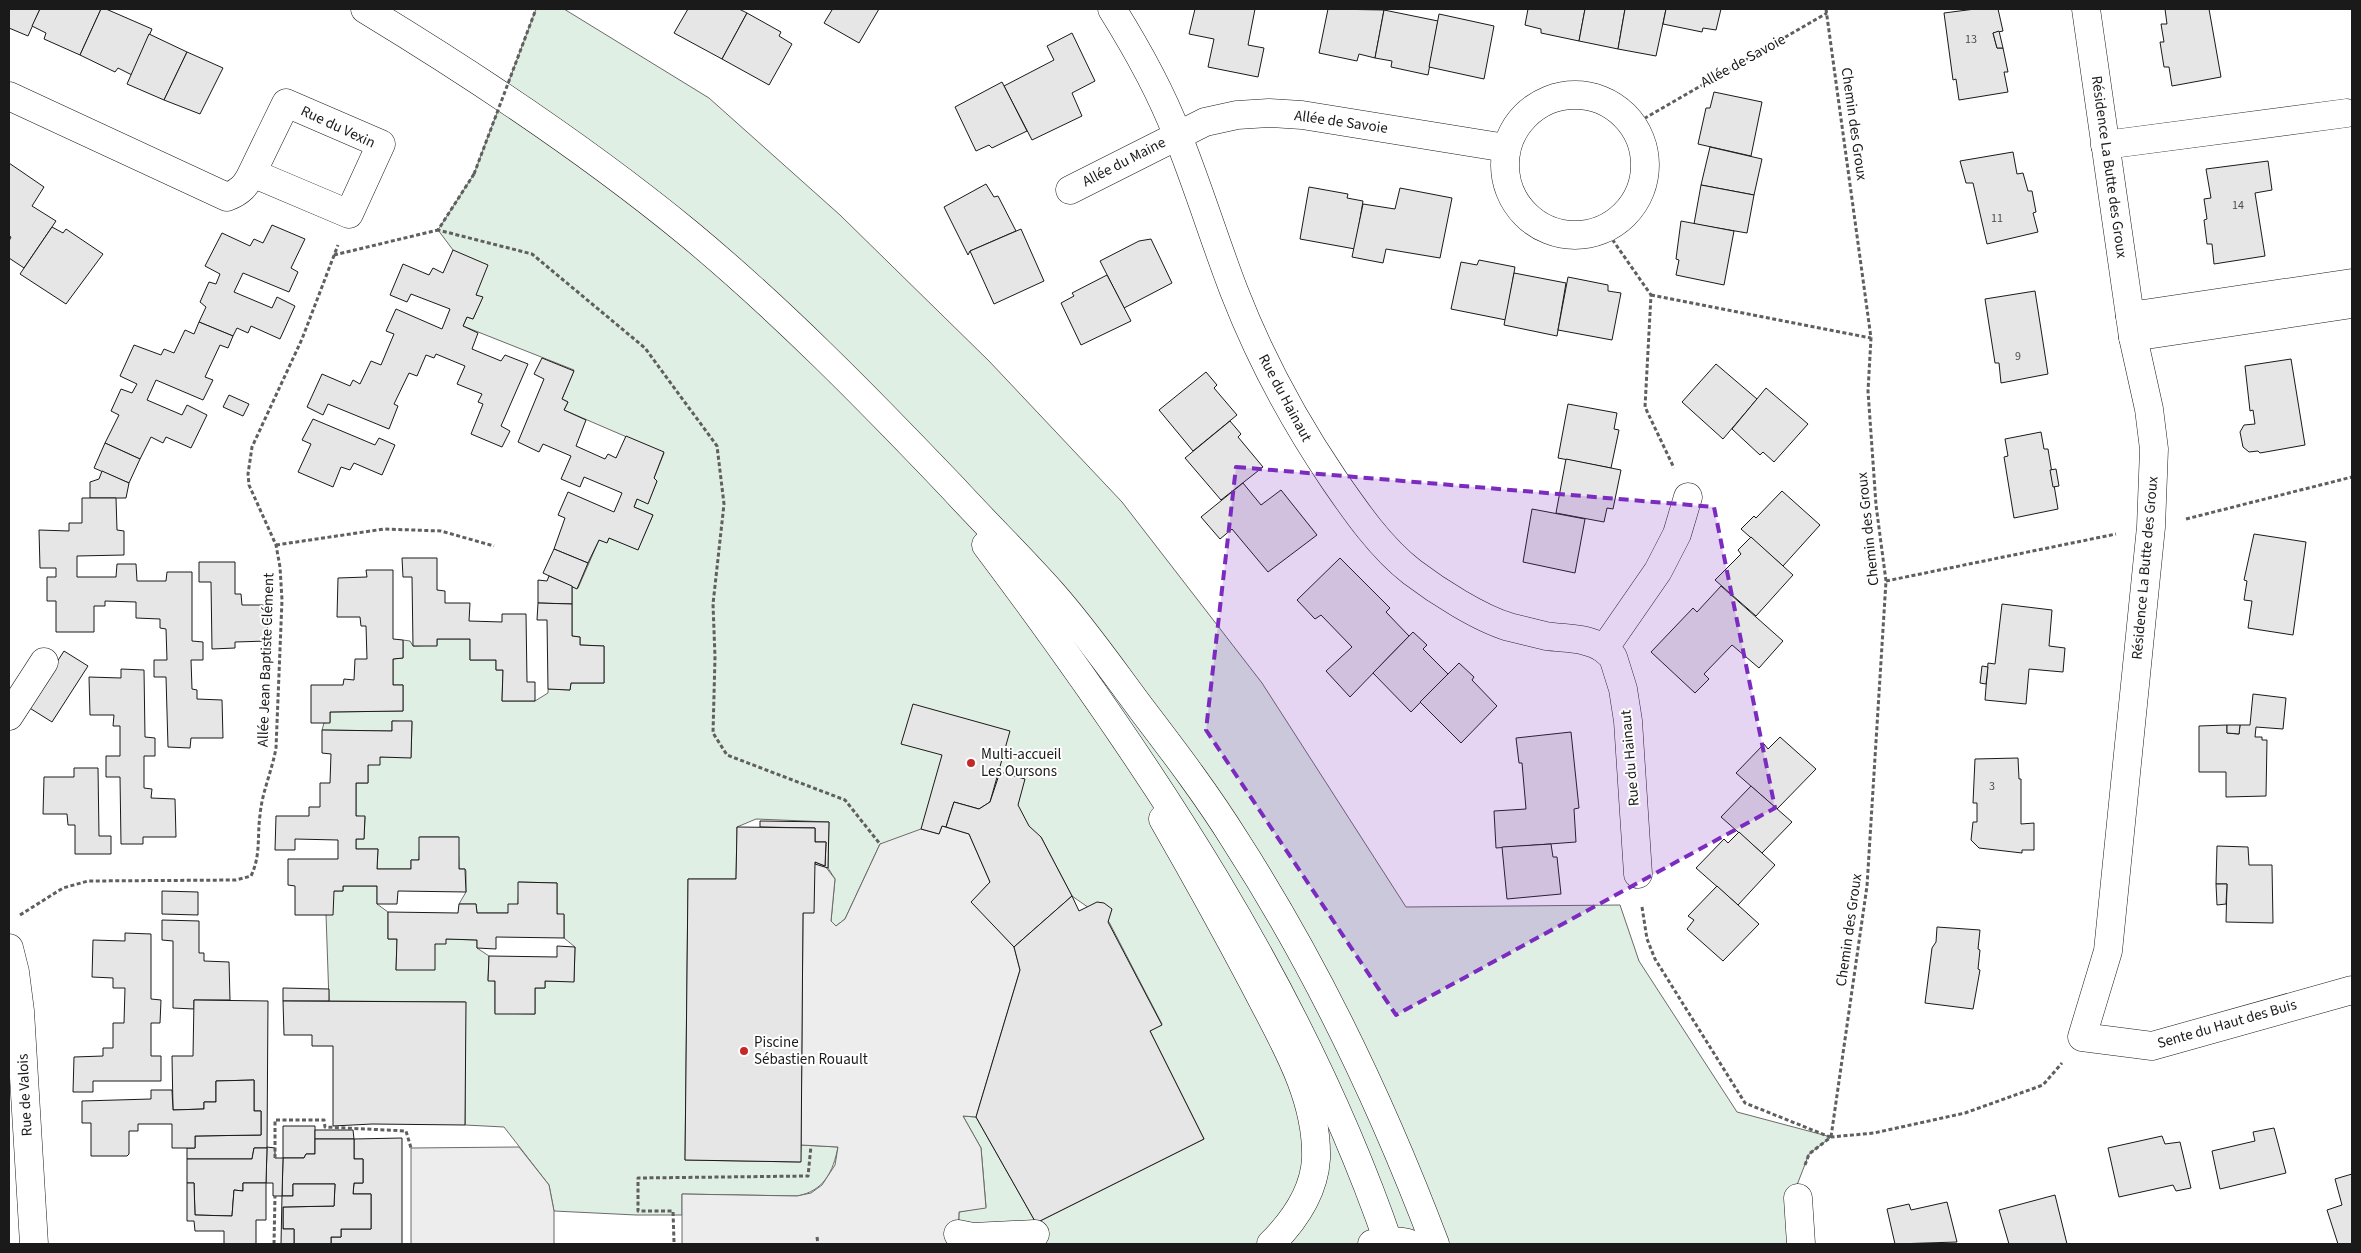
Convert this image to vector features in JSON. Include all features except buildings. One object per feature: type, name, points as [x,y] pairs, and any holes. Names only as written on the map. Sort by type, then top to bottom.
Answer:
[{"type":"street","points":[[365,9],[491,87],[619,179],[689,234],[761,297],[906,438],[1052,593],[1178,758],[1236,840],[1329,1003],[1393,1137],[1436,1244]]},
{"type":"street","name":"Rue du Hainaut","points":[[1112,9],[1134,44],[1159,91],[1178,135],[1234,291],[1256,344],[1282,396],[1321,461],[1347,499],[1382,542],[1411,571],[1453,600],[1507,626],[1547,636],[1596,643],[1613,657],[1619,670],[1624,697],[1638,874]]},
{"type":"street","name":"Résidence La Butte des Groux","points":[[2082,1037],[2108,950],[2152,527],[2154,449],[2149,408],[2131,326],[2086,9]]},
{"type":"street","points":[[1574,94],[1596,98],[1617,108],[1633,125],[1643,147],[1646,171],[1639,195],[1625,215],[1605,229],[1583,236],[1560,234],[1539,226],[1521,212],[1510,192],[1504,170],[1506,148],[1516,126],[1531,109],[1551,98],[1574,94]]},
{"type":"street","name":"Rue du Vexin","points":[[9,96],[227,197],[241,191],[252,173],[286,103],[381,144],[349,214]]},
{"type":"street","name":"Allée de Savoie","points":[[1178,135],[1205,122],[1237,115],[1269,113],[1302,115],[1506,148]]},
{"type":"street","points":[[2105,145],[2347,113]]},
{"type":"street","name":"Allée du Maine","points":[[1070,190],[1178,135]]},
{"type":"street","points":[[252,173],[349,214]]},
{"type":"street","points":[[2131,326],[2352,283]]},
{"type":"street","points":[[2131,326],[2352,304]]},
{"type":"street","points":[[906,438],[1034,609],[1162,794],[1260,955],[1300,1031],[1345,1130],[1390,1244]]},
{"type":"street","points":[[1604,649],[1658,571],[1677,534],[1688,498]]},
{"type":"street","points":[[9,716],[44,662]]},
{"type":"street","points":[[1074,666],[1210,901],[1274,1023],[1312,1108],[1316,1161],[1312,1181],[1305,1200],[1294,1218],[1271,1244]]},
{"type":"street","name":"Rue de Valois","points":[[9,948],[16,972],[13,990],[20,1185],[34,1244]]},
{"type":"street","name":"Sente du Haut des Buis","points":[[2082,1037],[2152,1046],[2352,990]]},
{"type":"street","points":[[1798,1198],[1801,1244]]},
{"type":"street","points":[[958,1234],[972,1237],[1035,1234]]},
{"type":"path","points":[[438,230],[474,174],[536,9]]},
{"type":"path","name":"Allée de Savoie","points":[[1633,125],[1827,11]]},
{"type":"path","name":"Chemin des Groux","points":[[1827,11],[1871,338],[1868,392],[1876,505],[1886,581],[1868,886],[1831,1138]]},
{"type":"path","name":"Allée Jean Baptiste Clément","points":[[18,917],[35,908],[63,888],[88,881],[236,880],[251,876],[258,862],[260,815],[265,785],[272,768],[276,748],[282,600],[280,567],[276,545],[249,485],[248,474],[252,448],[302,339],[349,214]]},
{"type":"path","points":[[1605,229],[1651,295],[1645,407],[1688,498]]},
{"type":"path","points":[[334,255],[438,230],[532,254],[645,348],[717,446],[724,504],[713,604],[715,657],[712,733],[727,755],[845,800],[880,844]]},
{"type":"path","points":[[1651,295],[1871,338]]},
{"type":"path","points":[[276,545],[384,529],[441,531],[494,546]]},
{"type":"path","points":[[1638,874],[1647,939],[1655,959],[1745,1103],[1831,1138],[1874,1133],[1965,1114],[2043,1086],[2082,1037]]},
{"type":"path","points":[[275,1158],[275,1120],[324,1120],[325,1127],[406,1131],[411,1148]]},
{"type":"path","points":[[674,1242],[673,1211],[638,1211],[638,1178],[808,1176],[811,1146]]},
{"type":"path","points":[[274,1244],[275,1196]]},
{"type":"path","points":[[817,1237],[818,1244]]},
{"type":"highlighted area","points":[[1236,467],[1714,507],[1775,808],[1396,1015],[1206,730]]},
{"type":"green space","points":[[536,9],[564,9],[709,98],[840,215],[989,361],[1122,502],[1262,683],[1406,907],[1620,905],[1639,961],[1737,1112],[1831,1137],[1809,1154],[1797,1185],[1801,1244],[958,1244],[959,1212],[986,1207],[981,1148],[963,1116],[976,1117],[1036,1223],[1204,1139],[1150,1031],[1162,1024],[1109,922],[1072,896],[1041,837],[880,844],[845,919],[836,926],[831,921],[835,879],[828,868],[829,822],[756,819],[737,827],[736,879],[688,879],[685,1160],[800,1162],[801,1145],[838,1147],[830,1172],[821,1185],[814,1190],[797,1196],[682,1194],[682,1215],[554,1211],[549,1185],[504,1127],[465,1125],[465,1002],[329,1001],[326,914],[334,891],[343,891],[343,886],[377,886],[377,904],[388,912],[388,939],[397,939],[396,970],[435,944],[446,939],[477,940],[477,948],[489,956],[488,980],[495,981],[495,1013],[535,1014],[535,988],[545,988],[545,981],[574,981],[575,947],[564,938],[564,915],[557,914],[557,883],[519,882],[518,904],[508,913],[477,913],[476,904],[459,904],[466,892],[466,871],[465,869],[459,869],[458,837],[420,837],[419,860],[411,860],[411,869],[377,869],[378,849],[356,849],[356,839],[364,839],[365,817],[356,816],[356,783],[368,783],[368,765],[380,757],[411,757],[412,722],[392,721],[392,731],[322,730],[324,723],[330,722],[330,712],[403,711],[403,685],[393,685],[393,659],[403,658],[403,640],[410,641],[413,646],[437,645],[437,639],[470,639],[470,660],[496,660],[496,670],[503,670],[502,701],[535,701],[548,693],[548,689],[570,690],[571,683],[604,683],[604,646],[580,645],[580,637],[572,636],[572,586],[578,588],[599,540],[607,542],[609,538],[638,549],[653,515],[634,507],[637,499],[648,503],[657,481],[654,478],[664,453],[564,410],[568,402],[562,399],[574,370],[463,326],[467,317],[473,319],[482,298],[476,295],[453,250],[438,230],[474,174]]},
{"type":"shaded area","points":[[942,826],[969,834],[990,882],[972,902],[1014,947],[1020,970],[976,1117],[963,1116],[981,1148],[986,1208],[959,1212],[958,1244],[682,1244],[682,1194],[797,1196],[811,1193],[822,1185],[835,1165],[838,1147],[801,1145],[803,913],[815,862],[825,866],[835,879],[831,921],[836,926],[845,919],[880,844],[921,829],[939,834]]},
{"type":"shaded area","points":[[519,1147],[549,1185],[554,1211],[554,1244],[411,1244],[411,1148]]},
{"type":"place","name":"Multi-accueil Les Oursons","points":[[971,763]]},
{"type":"place","name":"Piscine Sébastien Rouault","points":[[744,1051]]}]
